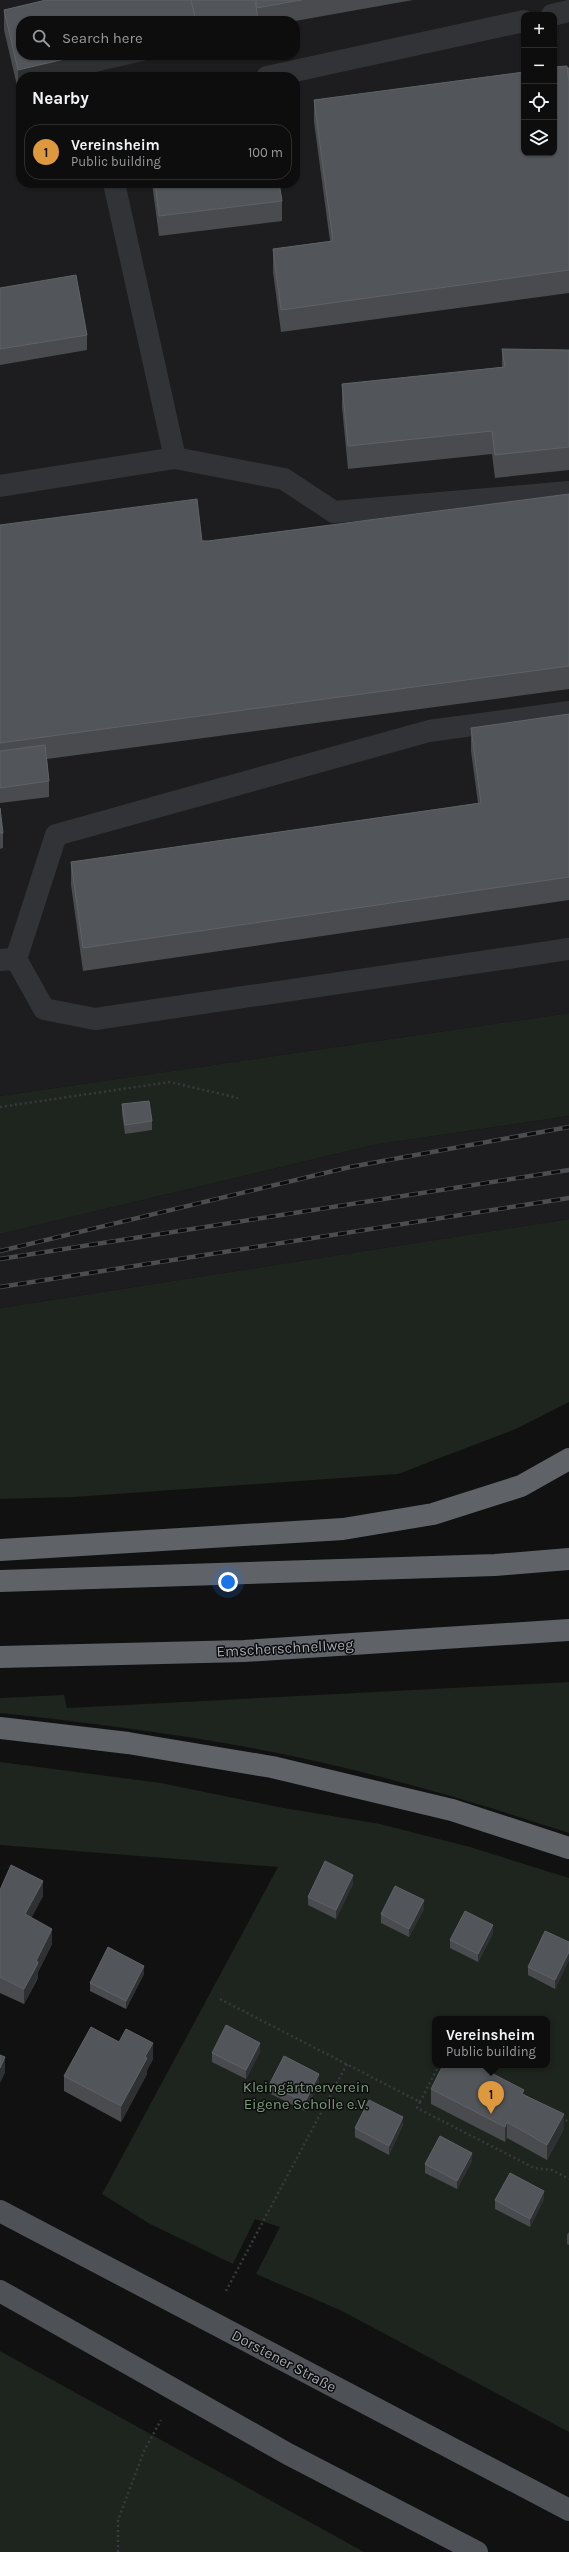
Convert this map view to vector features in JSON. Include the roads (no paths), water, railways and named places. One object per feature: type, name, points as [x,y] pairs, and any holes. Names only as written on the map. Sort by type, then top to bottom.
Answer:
[{"type":"highway","points":[[0,1550],[343,1529],[433,1514],[521,1486],[569,1460]]},
{"type":"highway","points":[[0,1580],[495,1565],[569,1558]]},
{"type":"highway","name":"Emscherschnellweg","points":[[0,1657],[244,1651],[569,1630]]},
{"type":"highway","points":[[0,1728],[128,1743],[272,1767],[452,1810],[569,1848]]},
{"type":"main road","name":"Dorstener Straße","points":[[0,2211],[569,2510]]},
{"type":"main road","points":[[0,2291],[288,2454],[478,2552]]},
{"type":"lane","points":[[557,14],[569,11]]},
{"type":"lane","points":[[290,72],[521,22]]},
{"type":"lane","points":[[115,188],[175,458]]},
{"type":"lane","points":[[0,486],[175,458],[284,479],[334,512],[569,492]]},
{"type":"lane","points":[[569,712],[429,731],[56,835],[8,960],[44,1009],[95,1019],[569,949]]},
{"type":"railway","points":[[0,1251],[350,1167],[569,1127]]},
{"type":"railway","points":[[0,1259],[569,1170]]},
{"type":"railway","points":[[0,1287],[569,1198]]},
{"type":"place","name":"Vereinsheim","points":[[491,2114]]},
{"type":"park label","name":"Kleingärtnerverein Eigene Scholle e.V.","points":[[306,2096]]}]
